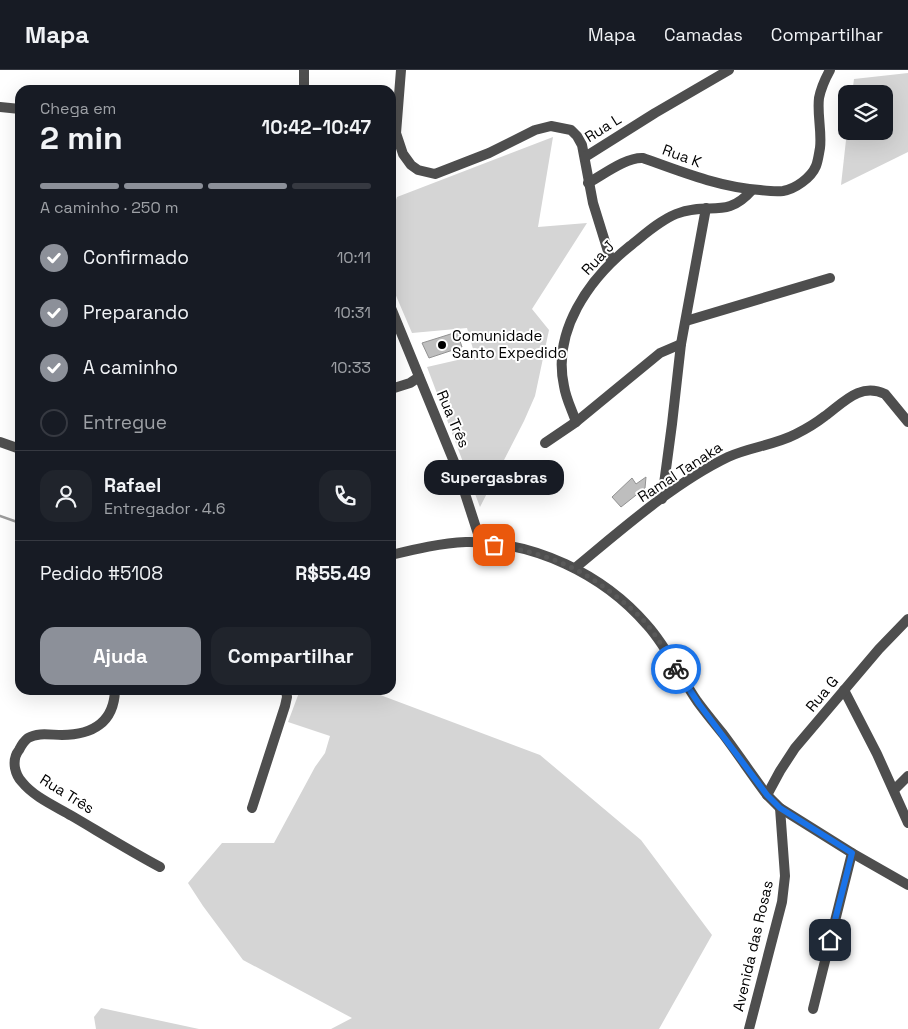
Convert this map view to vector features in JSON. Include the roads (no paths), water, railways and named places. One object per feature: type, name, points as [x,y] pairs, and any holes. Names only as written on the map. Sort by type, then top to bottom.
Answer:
[{"type":"street","points":[[304,70],[304,85]]},
{"type":"street","points":[[396,115],[401,70]]},
{"type":"street","name":"Rua L","points":[[611,261],[588,183],[585,157],[656,112],[729,70]]},
{"type":"street","name":"Rua K","points":[[588,183],[629,160],[643,158],[710,182],[752,190],[784,191],[794,187],[809,176],[816,167],[821,132],[819,99],[822,86],[830,70]]},
{"type":"street","points":[[0,107],[15,108]]},
{"type":"street","points":[[396,138],[402,154],[411,165],[427,174],[434,174],[449,169],[489,153],[535,130],[551,126],[571,130],[582,145],[585,157]]},
{"type":"street","name":"Rua J","points":[[576,422],[563,386],[562,372],[565,332],[580,303],[598,276],[611,261],[670,217],[695,208],[725,208],[736,205],[752,190]]},
{"type":"street","points":[[662,499],[681,344],[693,270],[706,208]]},
{"type":"street","points":[[686,321],[830,278]]},
{"type":"street","name":"Rua Três","points":[[396,321],[457,469],[482,543]]},
{"type":"street","points":[[545,444],[576,422],[660,353],[681,344]]},
{"type":"street","points":[[396,388],[410,384],[418,378]]},
{"type":"street","name":"Ramal Tanaka","points":[[575,568],[662,499],[697,475],[729,457],[748,449],[793,436],[825,416],[852,394],[865,390],[879,391],[884,394],[908,422]]},
{"type":"street","points":[[0,442],[15,447]]},
{"type":"street","points":[[396,554],[453,543],[482,543],[528,551],[556,560],[575,568],[595,580],[622,601],[648,626],[699,704],[767,795],[780,808],[908,885]]},
{"type":"street","name":"Rua G","points":[[767,795],[795,748],[908,618]]},
{"type":"street","points":[[844,690],[894,790],[908,823]]},
{"type":"street","name":"Rua Três","points":[[115,695],[111,711],[105,721],[97,728],[85,732],[37,735],[29,738],[22,744],[16,754],[14,764],[16,772],[21,781],[45,800],[160,867]]},
{"type":"street","points":[[252,808],[285,706],[287,695]]},
{"type":"street","points":[[894,790],[908,776]]},
{"type":"street","name":"Avenida das Rosas","points":[[749,1029],[782,902],[785,876],[780,808]]},
{"type":"street","points":[[813,1009],[852,853]]},
{"type":"waterway","points":[[0,516],[15,521]]},
{"type":"place","name":"Comunidade Santo Expedido","points":[[442,345]]},
{"type":"place","name":"Supergasbras","points":[[494,545]]}]
